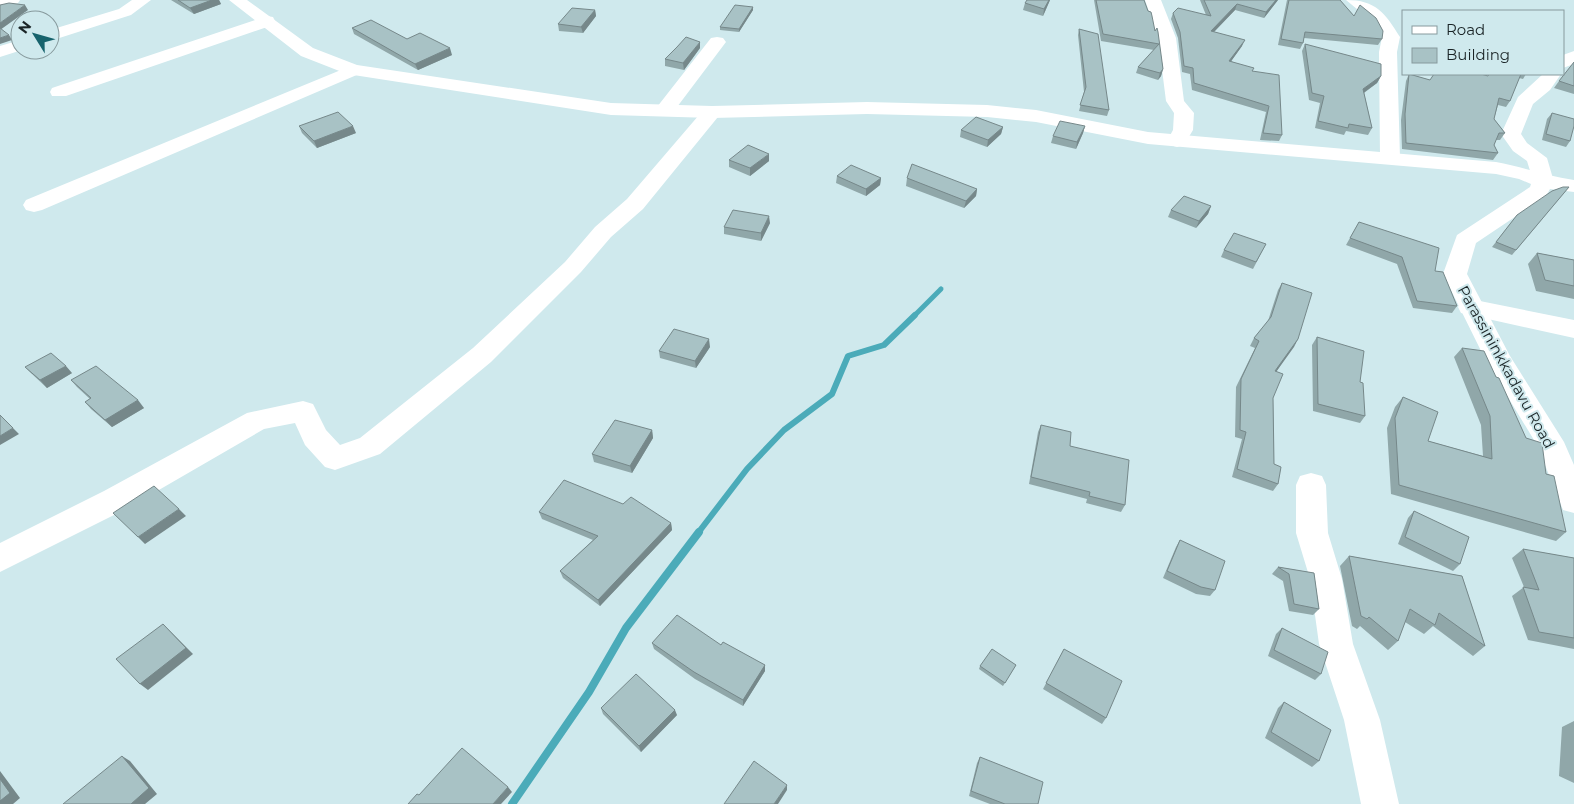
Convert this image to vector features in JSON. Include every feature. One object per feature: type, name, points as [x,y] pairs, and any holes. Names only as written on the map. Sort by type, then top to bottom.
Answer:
[{"type":"street","points":[[0,5],[12,0]]},
{"type":"street","points":[[60,31],[125,12],[143,0]]},
{"type":"street","points":[[237,0],[307,52],[353,70],[611,110],[712,112],[796,108],[987,111],[1036,116],[1148,138],[1496,168],[1525,174],[1543,182],[1574,186]]},
{"type":"street","points":[[1153,0],[1167,38],[1175,101],[1184,113],[1183,130],[1177,141]]},
{"type":"street","points":[[1354,0],[1381,20],[1390,36],[1388,52],[1390,158]]},
{"type":"street","points":[[59,92],[267,21]]},
{"type":"street","points":[[664,111],[717,42]]},
{"type":"street","points":[[34,205],[353,70]]},
{"type":"street","points":[[1543,182],[1537,158],[1520,147],[1512,134],[1515,120],[1526,101],[1543,86],[1551,75]]},
{"type":"street","points":[[0,558],[115,500],[257,420],[302,411],[315,437],[335,459],[370,446],[482,355],[526,314],[573,267],[603,232],[635,204],[712,112]]},
{"type":"street","name":"Parassininkkadavu Road","points":[[1543,182],[1538,191],[1526,197],[1465,240],[1455,274],[1470,307],[1499,361],[1550,442],[1574,500]]},
{"type":"street","points":[[1470,307],[1574,329]]},
{"type":"street","points":[[1311,485],[1312,533],[1326,579],[1336,644],[1362,720],[1380,804]]},
{"type":"building","points":[[178,0],[212,0],[190,8]]},
{"type":"building","points":[[1027,0],[1049,0],[1044,9],[1025,3]]},
{"type":"building","points":[[1096,0],[1144,0],[1148,11],[1151,12],[1155,31],[1157,28],[1158,32],[1163,69],[1160,73],[1138,67],[1159,44],[1103,34]]},
{"type":"building","points":[[1204,0],[1276,0],[1266,12],[1237,4],[1211,31],[1245,40],[1229,61],[1254,68],[1252,71],[1279,75],[1282,135],[1263,133],[1269,106],[1194,83],[1193,68],[1184,66],[1180,32],[1173,13],[1178,8],[1211,16]]},
{"type":"building","points":[[1289,0],[1340,0],[1354,16],[1360,5],[1376,18],[1383,31],[1382,39],[1305,32],[1303,43],[1281,39]]},
{"type":"building","points":[[9,3],[25,5],[18,10],[10,10],[10,16],[0,23],[0,5]]},
{"type":"building","points":[[735,5],[753,7],[739,29],[720,27]]},
{"type":"building","points":[[572,8],[595,10],[581,27],[558,24]]},
{"type":"building","points":[[371,20],[407,39],[420,33],[450,48],[415,64],[352,28]]},
{"type":"building","points":[[0,28],[9,35],[0,38]]},
{"type":"building","points":[[1079,29],[1098,34],[1109,110],[1080,105],[1086,87]]},
{"type":"building","points":[[686,37],[700,42],[683,63],[665,59],[677,47]]},
{"type":"building","points":[[1305,44],[1381,64],[1381,76],[1363,89],[1372,128],[1349,124],[1348,128],[1318,121],[1324,96],[1312,93]]},
{"type":"building","points":[[1574,62],[1574,86],[1559,81]]},
{"type":"building","points":[[1409,75],[1430,80],[1433,75],[1521,75],[1510,101],[1499,98],[1494,119],[1505,133],[1499,133],[1494,145],[1498,153],[1406,143],[1405,114]]},
{"type":"building","points":[[338,112],[353,126],[314,141],[299,126]]},
{"type":"building","points":[[1552,113],[1574,119],[1570,141],[1546,134]]},
{"type":"building","points":[[976,117],[1003,127],[988,140],[961,130]]},
{"type":"building","points":[[1060,121],[1085,126],[1077,142],[1053,136]]},
{"type":"building","points":[[748,145],[769,154],[750,168],[729,160]]},
{"type":"building","points":[[912,164],[977,189],[966,201],[907,178]]},
{"type":"building","points":[[851,165],[881,178],[866,189],[837,176]]},
{"type":"building","points":[[1569,187],[1516,250],[1496,242],[1517,215],[1552,191]]},
{"type":"building","points":[[1184,196],[1211,206],[1199,221],[1171,210]]},
{"type":"building","points":[[733,210],[769,216],[761,233],[724,227]]},
{"type":"building","points":[[1359,222],[1439,248],[1435,271],[1443,272],[1457,306],[1417,301],[1402,257],[1350,238]]},
{"type":"building","points":[[1234,233],[1266,244],[1256,262],[1224,250]]},
{"type":"building","points":[[1537,253],[1574,260],[1574,286],[1545,280]]},
{"type":"building","points":[[1282,283],[1312,293],[1298,339],[1275,371],[1283,374],[1273,398],[1274,464],[1281,467],[1278,484],[1237,469],[1246,432],[1240,430],[1241,379],[1259,341],[1254,338],[1271,317]]},
{"type":"building","points":[[674,329],[709,339],[695,361],[659,351]]},
{"type":"building","points":[[1317,337],[1364,351],[1360,382],[1363,383],[1365,416],[1318,404]]},
{"type":"building","points":[[1462,348],[1484,351],[1496,377],[1499,378],[1526,438],[1542,443],[1546,474],[1554,476],[1566,532],[1399,485],[1395,418],[1403,397],[1438,412],[1428,441],[1492,459],[1490,416]]},
{"type":"building","points":[[51,353],[66,366],[40,380],[25,367]]},
{"type":"building","points":[[96,366],[138,400],[105,420],[85,402],[91,398],[71,380]]},
{"type":"building","points":[[0,415],[13,428],[0,436]]},
{"type":"building","points":[[615,420],[652,430],[630,466],[592,454]]},
{"type":"building","points":[[1041,425],[1071,432],[1070,446],[1129,460],[1125,505],[1089,496],[1090,492],[1031,477]]},
{"type":"building","points":[[564,480],[623,504],[631,497],[671,523],[598,600],[560,571],[598,536],[539,512]]},
{"type":"building","points":[[154,486],[179,509],[138,537],[113,513]]},
{"type":"building","points":[[1414,511],[1469,537],[1460,564],[1405,537]]},
{"type":"building","points":[[1180,540],[1225,561],[1215,590],[1201,587],[1167,571]]},
{"type":"building","points":[[1523,549],[1574,558],[1574,638],[1539,632],[1523,587],[1539,590]]},
{"type":"building","points":[[1349,556],[1462,576],[1485,646],[1439,613],[1435,625],[1410,609],[1398,641],[1369,617],[1367,619],[1361,616]]},
{"type":"building","points":[[1278,567],[1314,573],[1319,609],[1294,604],[1289,574]]},
{"type":"building","points":[[677,615],[721,645],[723,642],[765,665],[743,700],[694,672],[652,643]]},
{"type":"building","points":[[163,624],[186,648],[140,684],[116,659]]},
{"type":"building","points":[[1282,628],[1328,652],[1321,674],[1274,650]]},
{"type":"building","points":[[992,649],[1016,665],[1005,683],[980,666]]},
{"type":"building","points":[[1064,649],[1122,681],[1106,718],[1046,683]]},
{"type":"building","points":[[636,674],[675,710],[639,746],[601,708]]},
{"type":"building","points":[[1284,702],[1331,730],[1319,761],[1271,732]]},
{"type":"building","points":[[462,748],[508,787],[493,804],[408,804],[417,794],[419,795]]},
{"type":"building","points":[[122,756],[149,788],[131,804],[63,804]]},
{"type":"building","points":[[980,757],[1043,782],[1038,804],[1005,804],[971,791]]},
{"type":"building","points":[[754,761],[787,785],[774,804],[724,804]]},
{"type":"building","points":[[0,779],[10,793],[0,801]]},
{"type":"waterway","points":[[915,315],[941,289]]},
{"type":"waterway","points":[[698,533],[747,469],[784,430],[832,394],[848,356],[884,345],[915,315]]},
{"type":"waterway","points":[[512,804],[589,692],[626,628],[699,532]]}]
